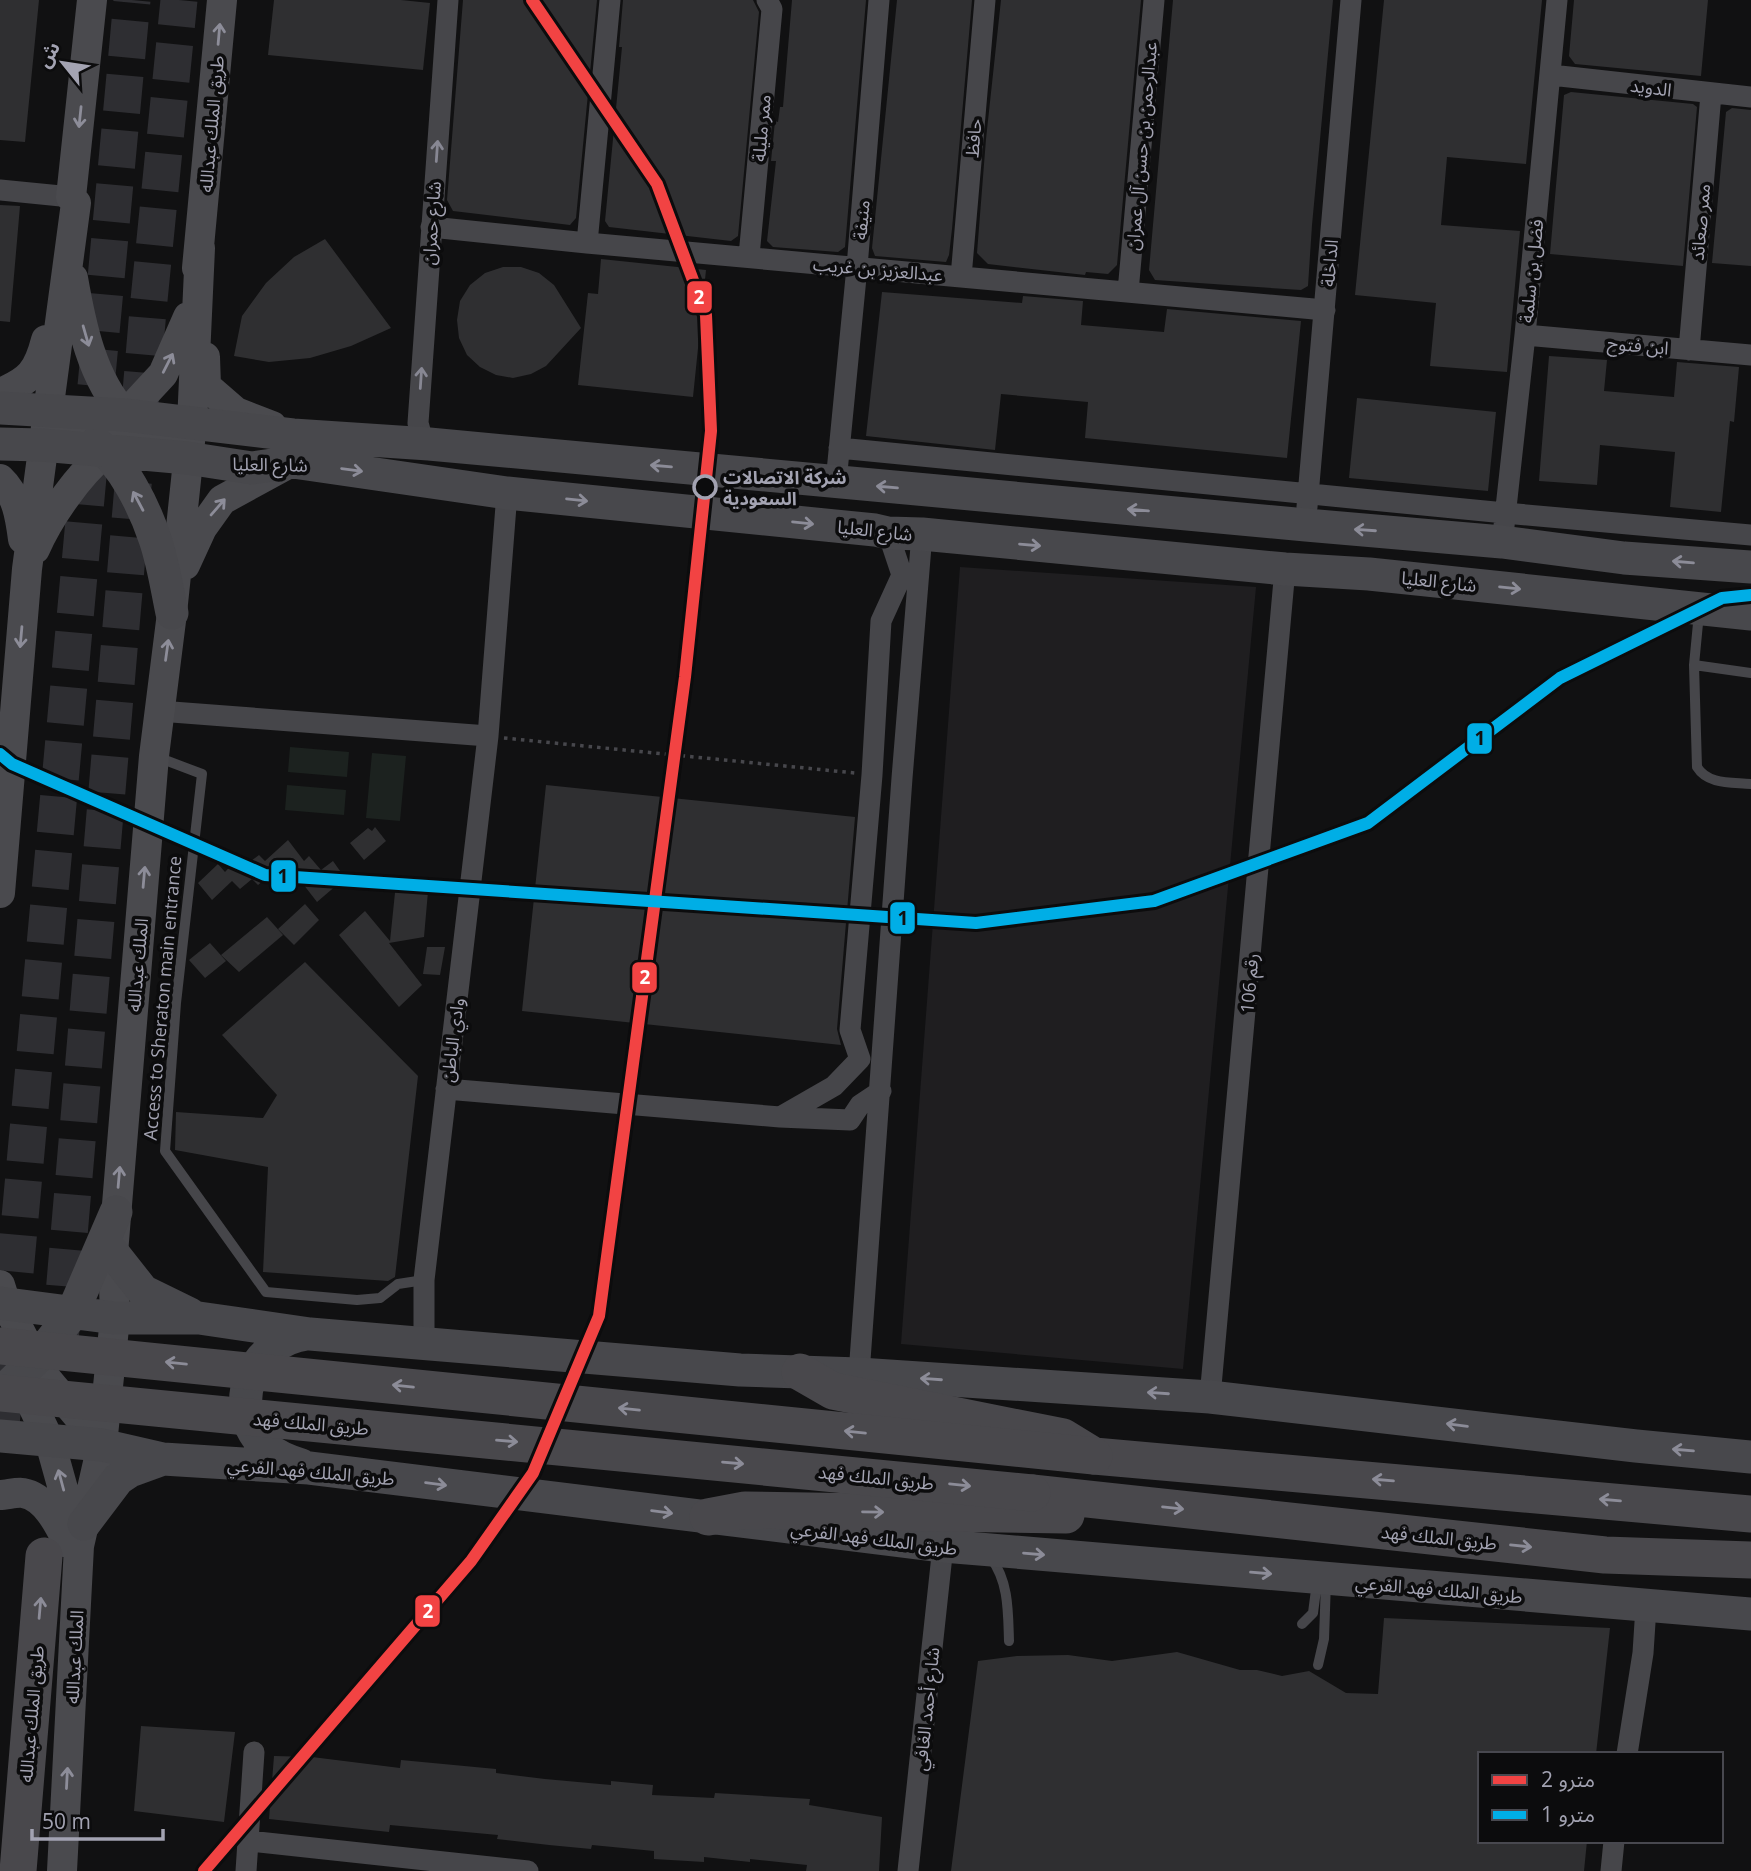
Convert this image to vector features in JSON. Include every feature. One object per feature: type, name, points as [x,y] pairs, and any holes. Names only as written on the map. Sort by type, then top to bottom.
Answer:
[{"type":"highway","points":[[15,1372],[1094,1455],[1751,1514]]},
{"type":"highway","name":"طريق الملك فهد","points":[[15,1372],[1032,1493],[1605,1555],[1751,1560]]},
{"type":"highway","points":[[800,1372],[833,1391],[1063,1437],[1094,1455]]},
{"type":"highway","points":[[1659,1504],[1689,1494],[1751,1492]]},
{"type":"highway","points":[[708,1517],[745,1510],[1093,1515],[1121,1502]]},
{"type":"highway","points":[[1605,1555],[1751,1584]]},
{"type":"highway","name":"طريق الملك عبدالله","points":[[18,1871],[44,1556]]},
{"type":"main road","points":[[0,893],[27,569],[46,411],[76,203],[71,197],[92,0]]},
{"type":"main road","name":"طريق الملك عبدالله","points":[[200,248],[222,0]]},
{"type":"main road","points":[[0,393],[33,376],[43,351],[70,245]]},
{"type":"main road","points":[[70,245],[78,308],[92,356],[105,386],[125,415],[187,458]]},
{"type":"main road","points":[[42,445],[125,415],[163,374],[193,306],[200,248]]},
{"type":"main road","points":[[172,613],[191,423],[200,248]]},
{"type":"main road","points":[[172,613],[187,556],[202,528],[222,500],[251,483],[293,448],[236,412],[206,386],[200,248]]},
{"type":"main road","name":"شارع العليا","points":[[0,408],[125,415],[191,423],[293,448],[507,493],[888,533],[1285,569],[1383,575],[1751,614]]},
{"type":"main road","points":[[46,411],[79,430],[107,451],[140,506],[155,539],[172,613]]},
{"type":"main road","points":[[27,569],[45,527],[81,478],[107,451],[129,441],[191,423]]},
{"type":"main road","name":"شارع العليا","points":[[0,444],[42,445],[187,458],[251,468],[293,448],[429,444],[958,493],[1307,510],[1504,528],[1624,558],[1751,567]]},
{"type":"main road","points":[[0,479],[10,488],[19,511],[27,569]]},
{"type":"main road","points":[[922,534],[927,515],[958,493]]},
{"type":"main road","points":[[1605,597],[1633,592],[1645,585],[1650,576],[1649,567],[1624,558]]},
{"type":"main road","name":"الملك عبدالله","points":[[62,1871],[80,1545],[102,1445],[115,1318],[113,1253],[116,1213],[154,756],[172,613]]},
{"type":"main road","points":[[0,1427],[15,1372],[72,1314],[116,1213]]},
{"type":"main road","points":[[113,1253],[143,1291],[199,1318]]},
{"type":"main road","points":[[80,1545],[50,1442],[15,1372],[2,1297],[72,1314],[115,1318],[199,1318],[310,1334],[740,1370],[859,1374],[1210,1397],[1751,1457]]},
{"type":"main road","points":[[15,1372],[115,1318]]},
{"type":"main road","points":[[309,1468],[283,1458],[267,1448],[255,1433],[248,1416],[246,1397],[249,1379],[257,1362],[270,1348],[286,1338],[310,1334]]},
{"type":"main road","points":[[15,1372],[102,1445]]},
{"type":"main road","name":"طريق الملك فهد الفرعي","points":[[0,1436],[102,1445],[163,1459],[309,1468],[943,1546],[1751,1614]]},
{"type":"main road","points":[[80,1545],[118,1479],[130,1471],[163,1459]]},
{"type":"main road","points":[[0,1495],[23,1493],[41,1503],[80,1545]]},
{"type":"street","name":"شارع حمران","points":[[429,444],[421,434],[418,423],[448,0]]},
{"type":"street","points":[[587,243],[610,0]]},
{"type":"street","name":"ممر مليلة","points":[[749,256],[772,9],[767,0]]},
{"type":"street","name":"منيفة","points":[[836,482],[880,0]]},
{"type":"street","name":"حافظ","points":[[961,277],[985,0]]},
{"type":"street","name":"عبدالرحمن بن حسن آل عمران","points":[[1128,292],[1154,0]]},
{"type":"street","name":"الداخلة","points":[[1307,510],[1352,0]]},
{"type":"street","name":"فضل بن سلمة","points":[[1504,528],[1557,0]]},
{"type":"street","name":"الدويد","points":[[1551,75],[1751,97]]},
{"type":"street","name":"ممر صعائد","points":[[1689,350],[1711,94]]},
{"type":"street","points":[[0,190],[71,197]]},
{"type":"street","name":"عبدالعزيز بن غريب","points":[[431,227],[1325,310]]},
{"type":"street","name":"ابن فتوح","points":[[1525,335],[1751,355]]},
{"type":"street","points":[[839,448],[1307,510]]},
{"type":"street","name":"وادي الباطن","points":[[424,1343],[424,1280],[488,736],[507,493]]},
{"type":"street","points":[[1504,528],[1751,534]]},
{"type":"street","points":[[780,1117],[834,1086],[860,1059],[850,1030],[872,775],[881,621],[902,575],[888,533]]},
{"type":"street","points":[[859,1374],[922,534]]},
{"type":"street","name":"رقم 106","points":[[1210,1397],[1285,569]]},
{"type":"street","points":[[159,711],[488,736]]},
{"type":"street","points":[[446,1089],[780,1117],[850,1120],[860,1105],[881,1091]]},
{"type":"street","name":"شارع أحمد الغافي","points":[[908,1871],[943,1546]]},
{"type":"street","points":[[1626,1752],[1643,1653],[1646,1607]]},
{"type":"street","points":[[246,1871],[254,1752]]},
{"type":"street","points":[[248,1841],[528,1871]]},
{"type":"street","points":[[1611,1871],[1614,1843]]},
{"type":"lane","points":[[1700,610],[1694,665],[1697,767],[1703,776],[1751,784]]},
{"type":"lane","points":[[1694,665],[1751,673]]},
{"type":"lane","name":"Access to Sheraton main entrance","points":[[154,756],[202,774],[176,1003],[165,1151],[266,1292],[357,1300],[380,1298],[398,1284],[424,1280]]},
{"type":"lane","points":[[986,1550],[1001,1572],[1008,1606],[1009,1641]]},
{"type":"lane","points":[[1302,1624],[1313,1613],[1322,1578]]},
{"type":"lane","points":[[1318,1665],[1324,1639],[1322,1578]]},
{"type":"path","points":[[488,736],[872,775]]},
{"type":"shaded area","points":[[960,567],[1256,587],[1183,1369],[901,1344]]},
{"type":"shaded area","points":[[290,747],[349,752],[347,777],[288,772]]},
{"type":"shaded area","points":[[372,753],[406,756],[400,821],[366,818]]},
{"type":"shaded area","points":[[287,785],[346,790],[344,815],[285,810]]},
{"type":"building","points":[[0,0],[39,0],[25,142],[0,140]]},
{"type":"building","points":[[274,0],[401,0],[430,3],[423,70],[268,55]]},
{"type":"building","points":[[463,0],[597,0],[576,218],[570,225],[453,211],[447,200]]},
{"type":"building","points":[[623,0],[753,0],[759,12],[738,236],[731,241],[609,227],[605,221],[622,47],[619,47]]},
{"type":"building","points":[[792,0],[866,0],[845,247],[838,252],[773,247],[767,241],[776,161],[771,161],[775,121],[778,122],[780,107],[783,107]]},
{"type":"building","points":[[897,0],[972,0],[952,229],[946,262],[875,256],[872,248]]},
{"type":"building","points":[[1001,0],[1141,0],[1117,265],[1108,274],[1086,272],[1085,275],[988,264],[977,253]]},
{"type":"building","points":[[1173,0],[1333,0],[1308,286],[1301,290],[1155,280],[1149,270]]},
{"type":"building","points":[[1384,0],[1542,0],[1526,164],[1447,157],[1441,225],[1520,231],[1507,372],[1430,366],[1436,303],[1355,295]]},
{"type":"building","points":[[1574,0],[1708,0],[1701,76],[1575,64],[1569,56]]},
{"type":"building","points":[[1571,92],[1693,104],[1697,107],[1683,266],[1550,254],[1564,95]]},
{"type":"building","points":[[1732,108],[1751,110],[1751,266],[1712,263],[1726,112]]},
{"type":"building","points":[[0,205],[20,206],[10,322],[0,321]]},
{"type":"building","points":[[325,239],[391,328],[351,346],[310,358],[269,362],[234,356],[242,316],[266,283],[294,257]]},
{"type":"building","points":[[601,259],[706,270],[693,397],[578,385],[588,293],[598,294]]},
{"type":"building","points":[[503,267],[521,267],[539,273],[554,285],[581,328],[546,366],[531,374],[513,378],[496,375],[480,367],[467,355],[459,338],[457,320],[460,301],[470,285],[485,273]]},
{"type":"building","points":[[882,292],[1022,303],[1023,296],[1083,301],[1081,325],[1164,332],[1167,309],[1301,321],[1287,458],[1085,438],[1088,402],[1001,394],[995,450],[866,436]]},
{"type":"building","points":[[1549,356],[1607,360],[1604,391],[1674,397],[1677,362],[1739,367],[1734,422],[1730,421],[1721,512],[1670,507],[1675,452],[1600,445],[1597,485],[1539,481]]},
{"type":"building","points":[[1357,398],[1496,412],[1488,491],[1349,478]]},
{"type":"building","points":[[546,785],[855,817],[837,1029],[841,1045],[522,1011]]},
{"type":"building","points":[[375,827],[386,841],[364,860],[350,843],[368,828],[372,831]]},
{"type":"building","points":[[288,840],[304,861],[309,856],[321,870],[333,861],[345,878],[317,902],[293,871],[288,876],[280,867],[258,885],[252,879],[240,889],[232,881],[212,900],[198,883],[218,864],[225,872],[237,859],[244,866],[259,855],[265,861]]},
{"type":"building","points":[[429,880],[424,937],[389,943],[422,985],[399,1007],[339,935],[365,911],[390,941],[396,883]]},
{"type":"building","points":[[305,904],[319,920],[294,945],[278,929]]},
{"type":"building","points":[[267,917],[283,935],[239,972],[221,955]]},
{"type":"building","points":[[210,943],[226,961],[205,978],[189,960]]},
{"type":"building","points":[[427,947],[445,947],[440,975],[423,974]]},
{"type":"building","points":[[305,962],[418,1076],[395,1277],[388,1281],[263,1272],[268,1167],[175,1150],[176,1112],[263,1118],[277,1095],[222,1035]]},
{"type":"building","points":[[1384,1618],[1610,1628],[1596,1752],[1478,1752],[1478,1843],[1587,1843],[1584,1871],[951,1871],[978,1661],[1017,1656],[1068,1655],[1112,1661],[1177,1652],[1240,1670],[1257,1670],[1282,1676],[1309,1671],[1346,1693],[1378,1694]]},
{"type":"building","points":[[141,1726],[235,1732],[224,1822],[134,1811]]},
{"type":"building","points":[[274,1756],[312,1757],[400,1768],[401,1760],[496,1769],[496,1773],[545,1779],[611,1785],[611,1781],[653,1785],[652,1795],[714,1798],[715,1793],[810,1799],[809,1805],[882,1817],[879,1871],[806,1871],[807,1865],[750,1859],[750,1862],[704,1857],[704,1862],[654,1859],[654,1851],[592,1845],[591,1849],[549,1845],[497,1839],[498,1835],[390,1825],[389,1832],[269,1819]]},
{"type":"tunnel","points":[[96,386],[132,0]]},
{"type":"tunnel","points":[[60,1341],[148,310],[179,0]]},
{"type":"tunnel","points":[[0,1436],[91,444]]},
{"type":"metro line","name":"2","points":[[204,1871],[471,1561],[533,1473],[599,1316],[685,677],[711,431],[706,315],[657,184],[532,0]]},
{"type":"metro line","name":"1","points":[[0,754],[12,764],[265,875],[976,923],[1154,901],[1368,823],[1560,678],[1722,598],[1751,595]]},
{"type":"place","name":"شركة الاتصالات السعودية","points":[[705,487]]}]
